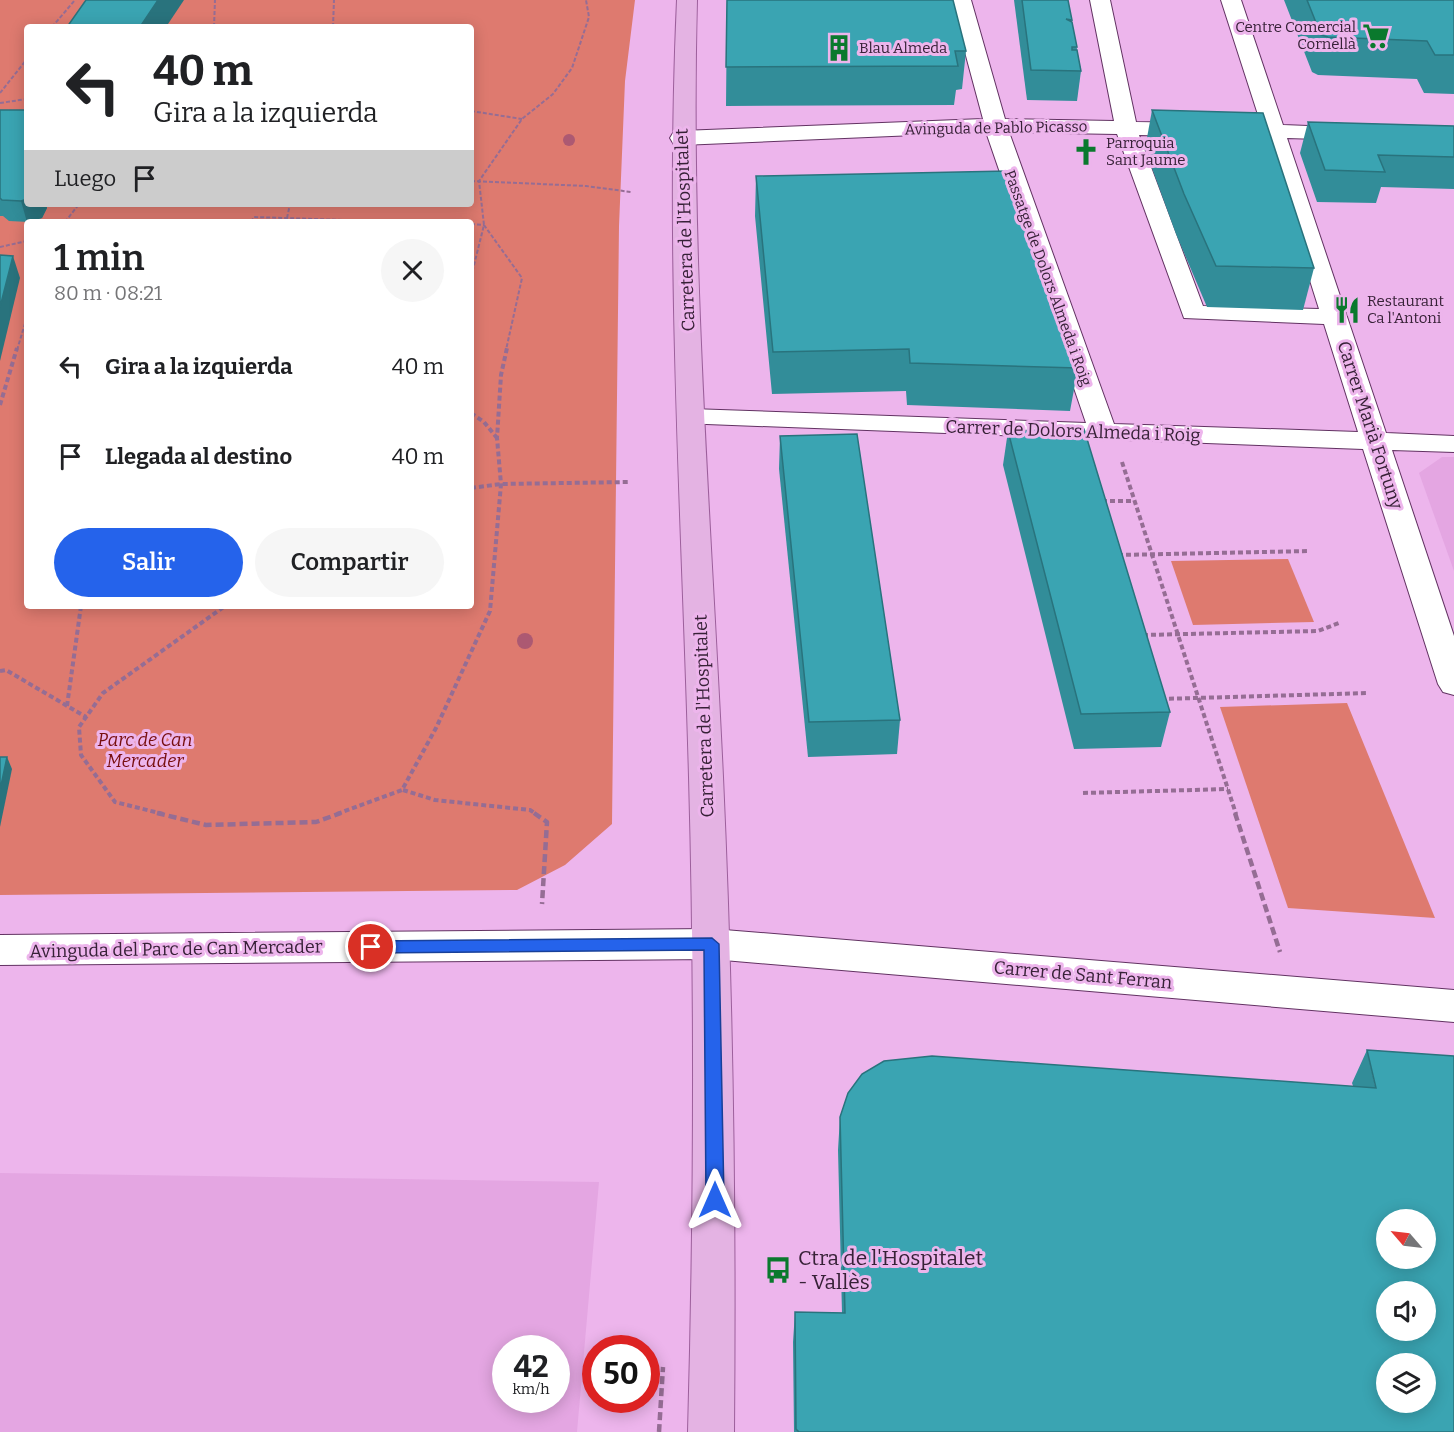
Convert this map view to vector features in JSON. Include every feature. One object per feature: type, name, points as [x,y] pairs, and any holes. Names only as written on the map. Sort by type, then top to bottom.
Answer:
[{"type":"main road","name":"Carretera de l'Hospitalet","points":[[687,0],[681,138],[712,944],[715,1265],[711,1432]]},
{"type":"street","name":"Passatge de Dolors Almeda i Roig","points":[[961,0],[994,125],[1103,432]]},
{"type":"street","points":[[1100,0],[1130,143],[1193,313],[1335,318]]},
{"type":"street","name":"Carrer Marià Fortuny","points":[[1231,0],[1454,684]]},
{"type":"street","name":"Avinguda de Pablo Picasso","points":[[681,138],[994,125],[1370,134]]},
{"type":"street","name":"Carrer de Dolors Almeda i Roig","points":[[691,417],[1454,444]]},
{"type":"street","name":"Avinguda del Parc de Can Mercader","points":[[0,950],[712,944]]},
{"type":"street","name":"Carrer de Sant Ferran","points":[[712,944],[1454,1006]]},
{"type":"path","points":[[55,24],[75,0]]},
{"type":"path","points":[[214,24],[215,0]]},
{"type":"path","points":[[333,24],[334,0]]},
{"type":"path","points":[[474,265],[484,225],[480,181],[522,119],[553,94],[572,68],[589,17],[586,0]]},
{"type":"path","points":[[0,93],[24,62]]},
{"type":"path","points":[[0,103],[24,99]]},
{"type":"path","points":[[474,111],[522,119]]},
{"type":"path","points":[[474,181],[586,186],[631,192]]},
{"type":"path","points":[[67,219],[77,207]]},
{"type":"path","points":[[287,218],[289,207]]},
{"type":"path","points":[[253,219],[254,217],[316,219]]},
{"type":"path","points":[[402,790],[436,728],[490,611],[501,484],[497,438],[501,375],[522,278],[484,225],[474,224]]},
{"type":"path","points":[[0,247],[24,242]]},
{"type":"path","points":[[0,405],[24,327]]},
{"type":"path","points":[[474,414],[484,422],[497,438]]},
{"type":"path","points":[[1121,460],[1281,955]]},
{"type":"path","points":[[474,488],[501,484],[630,482]]},
{"type":"path","points":[[1101,501],[1134,501]]},
{"type":"path","points":[[1117,555],[1309,550]]},
{"type":"path","points":[[67,706],[81,609]]},
{"type":"path","points":[[221,609],[103,693],[79,727],[81,755],[115,802],[206,825],[316,822],[402,790],[435,800],[530,810],[539,814],[547,822],[542,904]]},
{"type":"path","points":[[1139,636],[1318,631],[1339,623]]},
{"type":"path","points":[[0,671],[6,670],[86,717]]},
{"type":"path","points":[[1158,699],[1368,693]]},
{"type":"path","points":[[1083,793],[1228,789]]},
{"type":"shaded area","points":[[1442,457],[1454,457],[1454,571],[1419,473]]},
{"type":"shaded area","points":[[0,1173],[599,1182],[586,1335],[582,1335],[582,1375],[577,1432],[0,1432]]},
{"type":"green space","name":"Parc de Can Mercader","points":[[0,0],[635,0],[625,81],[619,226],[612,824],[565,865],[517,890],[0,895]]},
{"type":"green space","points":[[1288,559],[1314,622],[1193,625],[1171,561]]},
{"type":"green space","points":[[1347,703],[1435,918],[1288,908],[1220,707]]},
{"type":"building","points":[[86,0],[158,0],[142,24],[69,24]]},
{"type":"building","name":"Blau Almeda","points":[[727,0],[953,0],[966,51],[955,51],[958,66],[726,67]]},
{"type":"building","points":[[1022,0],[1068,0],[1072,20],[1066,19],[1072,22],[1077,47],[1072,47],[1072,50],[1077,50],[1081,71],[1031,70]]},
{"type":"building","points":[[1307,0],[1454,0],[1454,55],[1435,55],[1427,41],[1321,35]]},
{"type":"building","points":[[0,110],[24,110],[24,200],[2,200],[0,198]]},
{"type":"building","points":[[1152,110],[1263,113],[1314,268],[1216,266],[1184,194]]},
{"type":"building","points":[[1308,122],[1454,126],[1454,157],[1378,155],[1385,172],[1325,170]]},
{"type":"building","points":[[1008,171],[1078,368],[910,363],[909,349],[773,352],[756,176]]},
{"type":"building","points":[[0,255],[13,256],[0,307]]},
{"type":"building","points":[[1084,429],[1170,712],[1081,714],[1008,431]]},
{"type":"building","points":[[857,434],[900,720],[809,722],[780,436]]},
{"type":"building","points":[[0,757],[7,757],[0,790]]},
{"type":"building","points":[[1367,1050],[1454,1056],[1454,1432],[799,1432],[796,1429],[795,1312],[845,1313],[840,1117],[848,1093],[862,1074],[884,1061],[932,1056],[1376,1088]]},
{"type":"place","name":"Centre Comercial Cornellà","points":[[1376,36]]},
{"type":"place","name":"Blau Almeda","points":[[839,48]]},
{"type":"place","name":"Parroquia Sant Jaume","points":[[1086,152]]},
{"type":"place","name":"Restaurant Ca l'Antoni","points":[[1347,310]]},
{"type":"place","name":"Ctra de l'Hospitalet - Vallès","points":[[778,1270]]},
{"type":"route","points":[[371,947],[712,944],[715,1200]]}]
